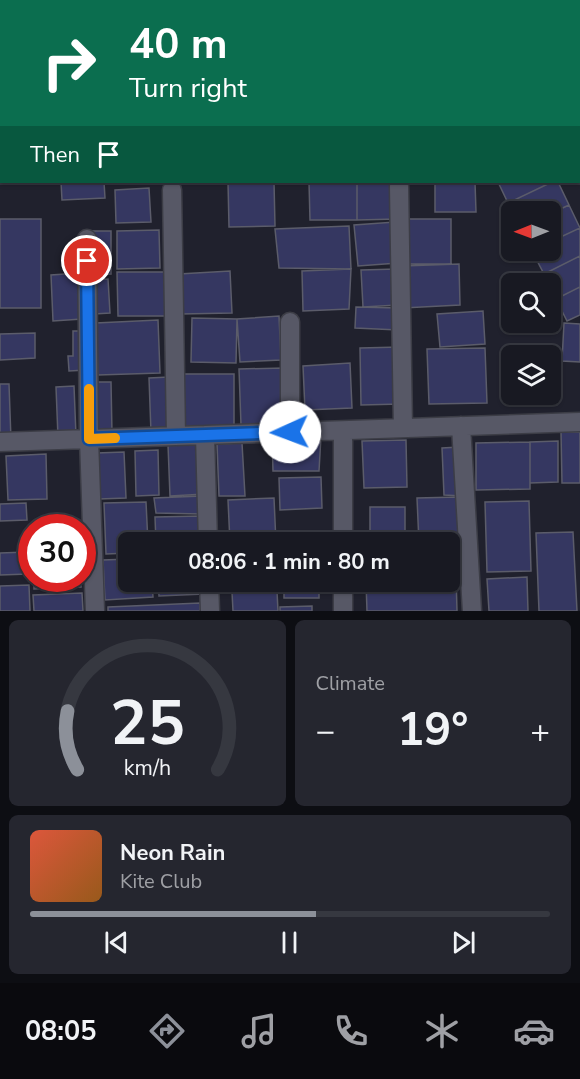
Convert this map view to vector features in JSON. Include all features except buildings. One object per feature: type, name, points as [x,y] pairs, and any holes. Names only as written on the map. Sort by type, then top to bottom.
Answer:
[{"type":"street","points":[[399,186],[403,428]]},
{"type":"street","points":[[172,190],[176,436]]},
{"type":"street","points":[[87,239],[94,611]]},
{"type":"street","points":[[290,322],[290,432]]},
{"type":"street","points":[[0,442],[343,432],[580,422]]},
{"type":"street","points":[[461,426],[472,611]]},
{"type":"street","points":[[343,432],[343,532]]},
{"type":"street","points":[[205,435],[208,532]]},
{"type":"street","points":[[209,592],[210,611]]},
{"type":"street","points":[[343,592],[343,611]]},
{"type":"slow traffic","points":[[89,389],[89,439],[115,438]]},
{"type":"route","points":[[87,261],[89,439],[290,432]]}]
